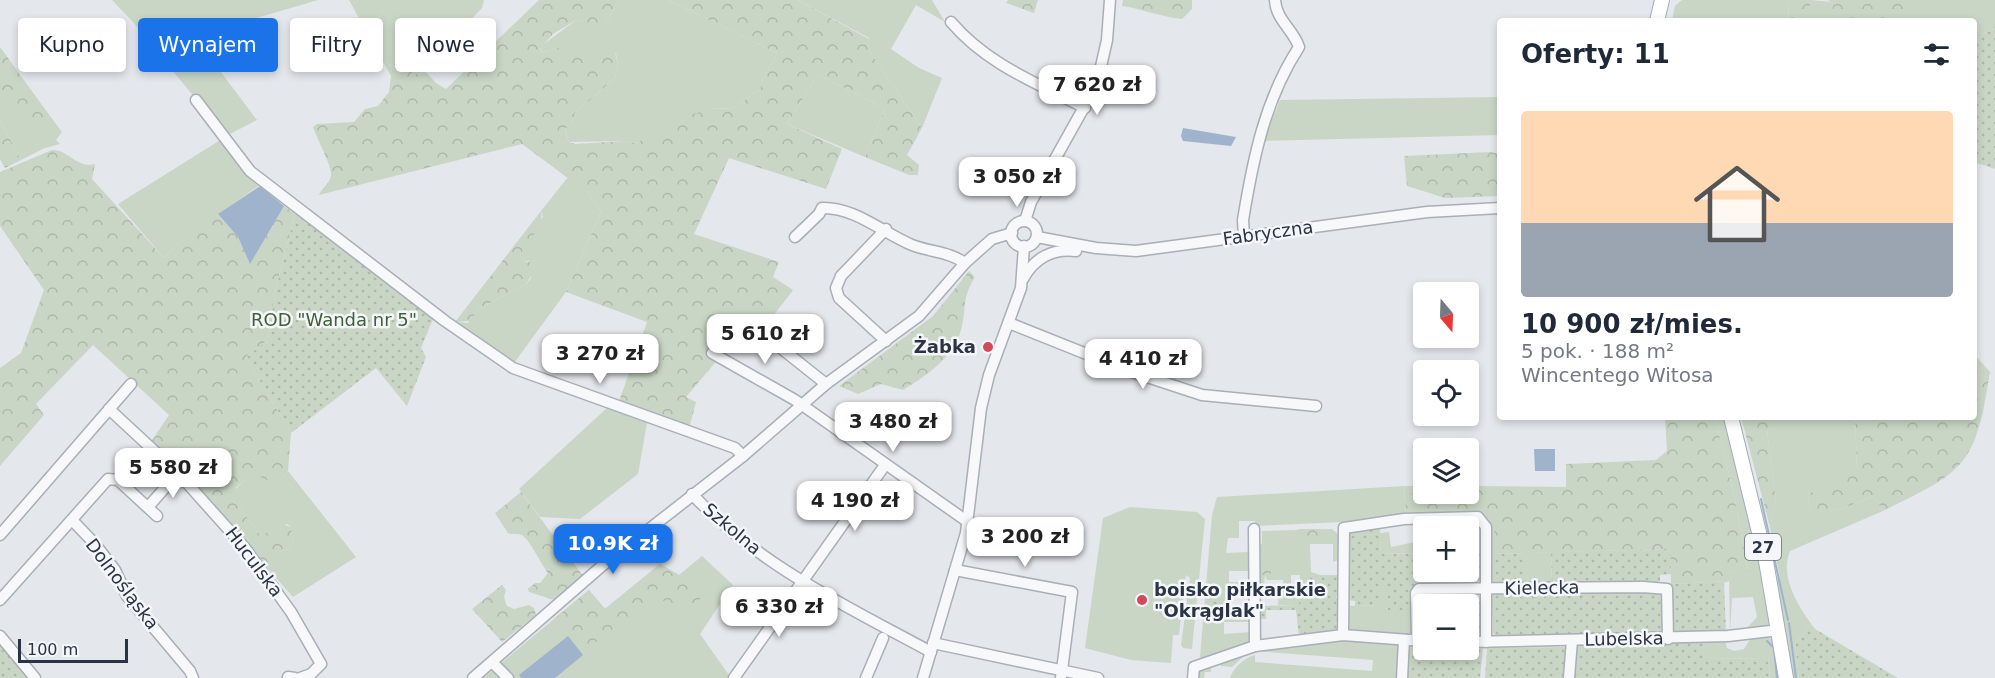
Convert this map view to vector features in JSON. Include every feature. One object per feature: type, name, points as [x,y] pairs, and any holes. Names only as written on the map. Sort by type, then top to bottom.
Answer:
[{"type":"main road","points":[[1658,18],[1662,0]]},
{"type":"main road","name":"27","points":[[1732,420],[1766,561],[1785,678]]},
{"type":"street","points":[[1025,221],[1035,226],[1037,237],[1032,244],[1024,246],[1016,244],[1012,233],[1015,225],[1025,221],[1040,184],[1085,108],[1103,68],[1110,0]]},
{"type":"street","points":[[1244,236],[1245,209],[1264,121],[1271,99],[1299,47],[1295,36],[1287,29],[1276,11],[1275,0]]},
{"type":"street","points":[[951,22],[971,45],[994,62],[1085,108]]},
{"type":"street","points":[[196,100],[250,171],[445,321],[513,368],[735,448],[743,456]]},
{"type":"street","points":[[795,237],[822,208],[830,208],[886,230],[912,245],[958,258],[965,264]]},
{"type":"street","name":"Fabryczna","points":[[1037,237],[1099,248],[1136,250],[1169,248],[1427,212],[1497,208]]},
{"type":"street","points":[[886,230],[841,276],[836,288],[839,298],[886,341]]},
{"type":"street","points":[[473,678],[603,565],[743,456],[826,384],[919,316],[965,264],[992,238],[1012,233]]},
{"type":"street","points":[[1022,282],[1024,246]]},
{"type":"street","points":[[923,678],[968,522],[981,408],[989,375],[1022,282],[1032,265],[1050,253],[1099,248]]},
{"type":"street","points":[[1009,323],[1129,371],[1202,395],[1316,405]]},
{"type":"street","points":[[756,325],[762,333],[826,384]]},
{"type":"street","points":[[712,353],[802,405],[968,522]]},
{"type":"street","points":[[0,534],[131,384]]},
{"type":"street","name":"Huculska","points":[[110,409],[178,473],[245,548],[291,612],[320,660],[320,667],[300,678]]},
{"type":"street","points":[[734,678],[885,465]]},
{"type":"street","points":[[148,507],[178,473]]},
{"type":"street","points":[[0,600],[108,479],[118,480],[157,516]]},
{"type":"street","name":"Szkolna","points":[[692,494],[726,529],[801,582],[932,648]]},
{"type":"street","points":[[1343,635],[1344,528],[1404,519],[1478,518],[1486,527],[1486,642]]},
{"type":"street","name":"Dolnośląska","points":[[72,520],[95,544],[114,570],[127,596],[190,671],[193,678]]},
{"type":"street","points":[[1254,529],[1255,646]]},
{"type":"street","points":[[955,570],[1060,589],[1072,594],[1061,663],[1062,674]]},
{"type":"street","name":"Kielecka","points":[[1417,594],[1417,591],[1486,589],[1664,587],[1667,590],[1668,639]]},
{"type":"street","name":"Lubelska","points":[[1479,642],[1668,639],[1728,636],[1779,630]]},
{"type":"street","points":[[1194,672],[1255,646],[1343,635],[1413,641]]},
{"type":"street","points":[[0,636],[35,678]]},
{"type":"street","points":[[866,678],[883,638]]},
{"type":"street","points":[[1402,678],[1404,640]]},
{"type":"street","points":[[1569,678],[1572,640]]},
{"type":"street","points":[[932,648],[1062,674],[1098,678]]},
{"type":"street","points":[[492,662],[508,678]]},
{"type":"street","points":[[288,677],[295,678]]},
{"type":"green space","points":[[112,0],[318,0],[257,18],[138,18],[138,28]]},
{"type":"green space","points":[[349,0],[484,0],[482,8],[472,18],[395,18],[395,66],[383,62],[383,18],[359,18]]},
{"type":"green space","points":[[539,0],[619,0],[607,22],[597,25],[576,20],[553,34],[540,49],[543,53],[557,47],[564,53],[615,52],[618,65],[615,78],[575,113],[572,123],[565,129],[569,142],[575,144],[624,141],[636,143],[689,115],[711,109],[733,108],[761,89],[761,83],[777,53],[668,0],[798,0],[869,39],[868,49],[922,128],[907,155],[919,165],[918,175],[909,175],[865,157],[885,109],[818,74],[787,124],[842,149],[826,189],[729,158],[694,234],[779,262],[773,277],[793,290],[764,328],[754,317],[686,397],[696,402],[689,429],[618,404],[647,322],[566,292],[601,212],[588,193],[522,144],[319,195],[329,182],[331,172],[313,127],[317,124],[354,122],[365,109],[378,106],[389,92],[391,76],[383,62],[395,66],[395,72],[411,72],[419,75],[426,72],[436,83],[446,89],[464,72],[496,72],[496,41]]},
{"type":"green space","points":[[619,0],[668,0],[777,53],[761,83],[761,89],[733,108],[711,109],[636,143],[624,141],[569,142],[565,128],[572,123],[575,113],[615,78],[618,65],[616,53],[563,53],[557,47],[543,53],[540,47],[576,20],[595,24],[607,22]]},
{"type":"green space","points":[[798,0],[932,0],[945,22],[916,5],[891,49],[919,68],[942,78],[922,128],[868,49],[869,38]]},
{"type":"green space","points":[[1008,0],[1038,0],[1034,13],[1006,3]]},
{"type":"green space","points":[[1123,0],[1192,0],[1192,9],[1182,19],[1174,18],[1122,6]]},
{"type":"green space","points":[[1682,0],[1789,0],[1788,18],[1673,18],[1675,6]]},
{"type":"green space","points":[[1789,0],[1810,0],[1810,18],[1788,18]]},
{"type":"green space","points":[[1810,0],[1831,2],[1834,10],[1842,18],[1810,18]]},
{"type":"green space","points":[[1828,0],[1921,0],[1904,11],[1885,18],[1841,18],[1836,15]]},
{"type":"green space","points":[[1921,0],[1995,0],[1995,27],[1977,38],[1977,18],[1884,18]]},
{"type":"green space","points":[[1995,27],[1995,169],[1977,163],[1977,38]]},
{"type":"green space","points":[[0,47],[50,116],[38,126],[0,95]]},
{"type":"green space","points":[[174,72],[221,72],[257,120],[226,136]]},
{"type":"green space","points":[[411,72],[426,72],[419,75]]},
{"type":"green space","points":[[818,74],[885,109],[865,157],[787,124]]},
{"type":"green space","points":[[0,95],[38,125],[50,116],[62,132],[56,140],[60,144],[45,148],[21,160],[0,120]]},
{"type":"green space","points":[[1497,97],[1497,135],[1264,141],[1280,100]]},
{"type":"green space","points":[[0,120],[21,160],[5,168],[0,159]]},
{"type":"green space","points":[[222,139],[261,184],[179,243],[164,258],[118,204]]},
{"type":"green space","points":[[52,150],[63,152],[83,164],[95,164],[92,179],[164,258],[179,243],[218,214],[238,237],[250,263],[284,206],[295,214],[276,288],[268,340],[246,357],[291,433],[288,471],[283,478],[267,480],[253,474],[235,488],[237,497],[234,501],[261,536],[283,524],[291,527],[293,543],[288,549],[279,552],[271,565],[264,564],[197,487],[151,442],[169,415],[93,345],[36,404],[44,415],[0,466],[0,368],[21,353],[44,290],[0,226],[0,172]]},
{"type":"green space","points":[[1497,153],[1497,196],[1445,198],[1407,186],[1404,156]]},
{"type":"green space","points":[[568,177],[588,193],[601,212],[566,292],[514,363],[455,322],[468,323],[477,310],[526,284],[531,278],[529,261],[523,261],[520,254],[543,217],[541,211]]},
{"type":"green space","points":[[541,211],[542,223],[520,254],[523,261],[534,263],[533,273],[526,284],[477,310],[471,321],[455,322]]},
{"type":"green space","name":"ROD \"Wanda nr 5\"","points":[[298,213],[434,317],[421,348],[426,357],[407,406],[376,368],[291,433],[246,357],[268,340],[276,288],[295,214]]},
{"type":"green space","points":[[969,271],[975,277],[966,298],[961,330],[952,349],[938,365],[903,390],[881,384],[858,394],[839,386],[933,316]]},
{"type":"green space","points":[[1977,357],[1990,372],[1979,428],[1972,446],[1950,474],[1883,511],[1874,496],[1841,509],[1810,514],[1808,494],[1857,469],[1855,420],[1977,420]]},
{"type":"green space","points":[[608,407],[647,423],[638,474],[580,519],[540,517],[519,489]]},
{"type":"green space","points":[[1665,420],[1716,420],[1734,495],[1748,571],[1729,572],[1729,581],[1671,584],[1670,549],[1494,554],[1495,515],[1406,516],[1404,486],[1413,486],[1413,504],[1479,504],[1479,486],[1566,487],[1566,464],[1656,460],[1667,451]]},
{"type":"green space","points":[[1716,420],[1728,420],[1762,559],[1770,623],[1767,627],[1745,630],[1757,617],[1753,597],[1732,598],[1730,633],[1729,572],[1748,570],[1734,495]]},
{"type":"green space","points":[[1742,420],[1777,420],[1767,430],[1776,500],[1770,527]]},
{"type":"green space","points":[[1777,420],[1855,420],[1857,470],[1808,494],[1810,513],[1841,509],[1874,496],[1883,511],[1790,551],[1787,571],[1792,592],[1815,629],[1808,629],[1795,642],[1799,678],[1791,678],[1775,579],[1780,578],[1770,527],[1776,500],[1767,430]]},
{"type":"green space","points":[[288,471],[356,557],[293,597],[264,564],[268,566],[279,552],[288,549],[293,543],[291,527],[287,524],[261,536],[234,501],[235,489],[253,473],[283,478]]},
{"type":"green space","points":[[1404,486],[1406,516],[1343,522],[1255,526],[1255,521],[1239,521],[1239,538],[1228,538],[1226,553],[1249,552],[1249,571],[1229,571],[1229,582],[1243,582],[1243,586],[1236,587],[1236,592],[1225,592],[1225,601],[1206,601],[1205,615],[1249,615],[1250,622],[1224,622],[1224,634],[1250,632],[1251,643],[1203,659],[1200,657],[1212,515],[1217,497]]},
{"type":"green space","points":[[521,492],[583,576],[554,600],[529,592],[528,589],[535,583],[540,583],[548,573],[525,538],[520,534],[508,533],[495,513]]},
{"type":"green space","points":[[1130,507],[1197,512],[1205,519],[1192,649],[1183,648],[1181,645],[1190,578],[1186,575],[1179,635],[1173,635],[1171,663],[1131,660],[1085,648],[1103,518]]},
{"type":"green space","points":[[1495,515],[1495,585],[1488,585],[1487,526],[1477,516]]},
{"type":"green space","points":[[1380,525],[1381,554],[1413,553],[1413,582],[1479,582],[1479,552],[1481,552],[1481,585],[1414,586],[1413,613],[1388,613],[1388,586],[1381,586],[1381,605],[1355,606],[1355,601],[1347,600],[1347,535],[1351,529]]},
{"type":"green space","points":[[1479,525],[1480,526],[1481,552],[1479,552]]},
{"type":"green space","points":[[1298,529],[1321,529],[1324,533],[1322,538],[1311,541],[1295,537]]},
{"type":"green space","points":[[1332,529],[1338,534],[1338,560],[1333,562],[1333,544],[1310,544],[1311,572],[1320,575],[1291,575],[1291,596],[1299,596],[1299,605],[1278,605],[1279,589],[1283,589],[1283,580],[1267,580],[1265,575],[1264,585],[1259,588],[1258,549],[1262,543],[1262,531]]},
{"type":"green space","points":[[1389,532],[1391,547],[1413,542],[1413,553],[1381,554],[1380,533]]},
{"type":"green space","points":[[1263,549],[1269,555],[1267,563],[1271,569],[1271,575],[1258,575],[1258,551]]},
{"type":"green space","points":[[1670,549],[1671,574],[1660,575],[1660,581],[1655,584],[1552,585],[1551,552]]},
{"type":"green space","points":[[1551,552],[1552,585],[1523,585],[1523,553]]},
{"type":"green space","points":[[1523,553],[1523,585],[1495,585],[1494,554]]},
{"type":"green space","points":[[702,556],[733,585],[700,634],[731,678],[483,678],[589,590],[605,609],[660,564],[679,575]]},
{"type":"green space","points":[[660,564],[679,575],[686,570],[704,595],[689,610],[672,610],[657,594],[589,648],[555,618],[589,590],[605,609]]},
{"type":"green space","points":[[1300,575],[1340,575],[1339,594],[1336,598],[1339,598],[1339,622],[1335,623],[1339,627],[1333,632],[1299,636],[1296,610],[1266,610],[1266,619],[1259,619],[1259,606],[1299,605]]},
{"type":"green space","points":[[1729,581],[1724,583],[1726,632],[1671,632],[1671,584]]},
{"type":"green space","points":[[502,585],[506,590],[504,597],[507,606],[514,609],[529,605],[534,608],[536,615],[502,642],[472,609]]},
{"type":"green space","points":[[1381,586],[1389,586],[1413,612],[1413,637],[1348,631],[1347,606],[1380,605]]},
{"type":"green space","points":[[1659,590],[1663,594],[1664,628],[1660,633],[1496,636],[1493,633],[1492,596],[1495,592]]},
{"type":"green space","points":[[1425,592],[1478,594],[1422,594]]},
{"type":"green space","points":[[1479,594],[1481,596],[1481,631],[1479,633]]},
{"type":"green space","points":[[1206,601],[1225,601],[1225,611],[1238,611],[1241,607],[1241,615],[1205,616]]},
{"type":"green space","points":[[1808,629],[1815,629],[1898,678],[1799,678],[1795,642]]},
{"type":"green space","points":[[1766,636],[1774,641],[1780,678],[1770,678],[1768,658],[1703,659],[1703,642],[1725,641],[1727,648],[1734,651],[1744,649],[1751,638]]},
{"type":"green space","points":[[1338,638],[1399,642],[1399,678],[1230,678],[1240,664],[1255,655],[1255,662],[1372,671],[1373,660],[1255,651],[1247,653],[1232,667],[1221,666],[1220,663],[1211,667],[1211,672],[1205,672],[1204,678],[1199,678],[1199,669],[1256,648]]},
{"type":"green space","points":[[0,640],[31,678],[0,678]]},
{"type":"green space","points":[[1703,642],[1704,659],[1768,658],[1770,678],[1573,678],[1575,647]]},
{"type":"green space","points":[[1413,646],[1413,660],[1479,660],[1479,648],[1483,648],[1480,678],[1406,678],[1408,649]]},
{"type":"green space","points":[[1565,647],[1568,649],[1566,678],[1485,678],[1487,648]]},
{"type":"water","points":[[1183,128],[1236,137],[1231,146],[1183,141],[1181,136]]},
{"type":"water","points":[[260,186],[284,206],[250,264],[238,237],[218,214]]},
{"type":"water","points":[[1534,449],[1555,449],[1555,471],[1535,471]]},
{"type":"water","points":[[568,636],[583,655],[555,678],[521,678],[519,675]]},
{"type":"waterway","points":[[1761,499],[1788,620]]},
{"type":"waterway","points":[[1789,623],[1796,678]]},
{"type":"waterway","points":[[1767,641],[1774,648],[1777,678]]},
{"type":"place","name":"Żabka","points":[[988,347]]},
{"type":"place","name":"boisko piłkarskie \"Okrąglak\"","points":[[1142,600]]}]
